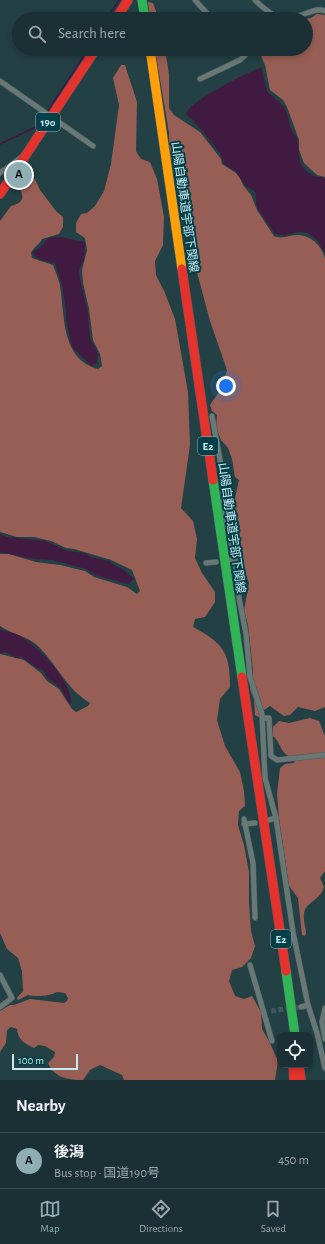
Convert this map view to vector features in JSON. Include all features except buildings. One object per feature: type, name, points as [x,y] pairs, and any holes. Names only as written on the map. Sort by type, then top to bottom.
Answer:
[{"type":"highway","points":[[120,12],[128,0]]},
{"type":"highway","points":[[142,0],[144,12]]},
{"type":"highway","name":"190","points":[[0,194],[91,56]]},
{"type":"highway","name":"山陽自動車道宇部下関線","points":[[151,56],[295,1032]]},
{"type":"highway","name":"山陽自動車道宇部下関線","points":[[267,844],[289,1032]]},
{"type":"highway","points":[[292,1068],[294,1080]]},
{"type":"highway","points":[[299,1068],[301,1080]]},
{"type":"street","points":[[195,0],[206,12]]},
{"type":"street","points":[[255,0],[266,12]]},
{"type":"street","points":[[311,12],[317,10],[325,11]]},
{"type":"street","points":[[200,79],[240,60],[245,56]]},
{"type":"street","points":[[0,81],[93,146]]},
{"type":"street","points":[[0,173],[13,162],[28,153]]},
{"type":"street","points":[[212,416],[221,465],[225,515],[246,634],[250,677],[263,718],[265,778],[276,818],[293,932],[308,1005],[324,1053],[325,1068]]},
{"type":"street","points":[[206,563],[216,562]]},
{"type":"street","points":[[263,718],[269,718],[271,756],[277,760],[325,755]]},
{"type":"street","points":[[269,820],[276,818]]},
{"type":"street","points":[[255,823],[244,821],[253,863],[255,918]]},
{"type":"street","points":[[250,966],[272,1042]]},
{"type":"street","points":[[0,975],[12,998],[0,1007]]},
{"type":"street","points":[[301,1007],[308,1005]]},
{"type":"street","points":[[325,1008],[322,1022],[325,1039]]},
{"type":"street","points":[[264,1013],[271,1011]]},
{"type":"shaded area","points":[[148,2],[153,3],[156,12],[149,12]]},
{"type":"shaded area","points":[[317,14],[325,15],[325,177],[317,175],[304,163],[299,150],[299,140],[287,107],[283,100],[270,90],[265,65],[261,56],[313,56],[313,17]]},
{"type":"shaded area","points":[[156,56],[166,56],[169,74],[169,108],[174,115],[200,132],[221,159],[222,164],[236,173],[251,195],[257,210],[274,236],[283,237],[299,235],[309,237],[322,250],[325,259],[325,707],[315,711],[298,707],[290,715],[284,716],[270,706],[264,710],[260,718],[255,715],[254,700],[250,689],[253,671],[248,625],[244,610],[249,583],[240,560],[238,540],[230,525],[229,514],[233,507],[239,480],[235,477],[232,459],[228,448],[221,440],[216,427],[217,415],[212,411],[210,405],[221,389],[227,370],[210,321],[191,250],[192,243],[186,193],[178,171],[170,157],[169,133]]},
{"type":"shaded area","points":[[121,65],[125,65],[137,102],[136,151],[141,159],[150,162],[157,179],[164,217],[163,245],[155,261],[156,275],[175,319],[188,392],[190,445],[181,508],[193,521],[197,539],[195,558],[202,573],[215,592],[215,602],[205,617],[195,619],[193,627],[211,638],[223,650],[230,675],[230,687],[220,699],[217,720],[225,746],[240,772],[244,791],[245,806],[239,811],[238,825],[244,845],[249,872],[251,931],[255,946],[251,958],[242,967],[232,970],[229,981],[235,996],[244,999],[252,996],[261,1012],[262,1029],[277,1059],[275,1080],[124,1080],[122,1075],[100,1065],[90,1070],[83,1080],[67,1079],[54,1072],[48,1063],[54,1057],[55,1052],[45,1046],[38,1045],[34,1048],[22,1041],[17,1029],[11,1027],[7,1030],[6,1043],[0,1052],[0,1011],[10,1005],[30,999],[64,1003],[68,998],[65,993],[57,992],[43,996],[28,995],[18,1000],[17,998],[23,991],[22,971],[18,958],[7,949],[0,933],[0,654],[24,660],[41,673],[47,681],[59,689],[72,709],[76,712],[88,706],[90,703],[81,697],[68,684],[47,655],[36,644],[0,626],[0,554],[9,554],[36,562],[60,565],[85,571],[94,577],[127,587],[137,594],[140,591],[132,570],[111,560],[66,548],[51,541],[34,537],[17,537],[0,532],[0,221],[11,206],[22,200],[20,189],[26,181],[35,179],[40,190],[56,211],[63,217],[63,227],[59,234],[42,239],[31,253],[32,258],[53,265],[59,283],[64,323],[71,346],[77,356],[86,364],[98,369],[102,366],[100,354],[93,340],[89,309],[83,283],[82,270],[87,250],[85,238],[76,232],[76,223],[81,214],[87,213],[95,206],[104,191],[111,164],[119,105],[113,78]]},
{"type":"shaded area","points":[[261,67],[267,91],[285,108],[291,130],[297,138],[300,163],[306,171],[314,176],[325,178],[325,252],[317,240],[304,232],[285,235],[274,233],[256,206],[256,194],[254,191],[246,187],[235,171],[224,164],[220,153],[194,121],[186,114],[190,108],[208,95]]},
{"type":"shaded area","points":[[60,237],[85,242],[84,260],[79,270],[88,313],[90,338],[98,354],[97,363],[92,366],[72,347],[66,320],[62,285],[55,263],[41,260],[34,256],[33,251],[39,249],[48,238]]},
{"type":"shaded area","points":[[0,534],[7,537],[45,541],[68,551],[84,553],[91,557],[108,561],[125,571],[134,579],[128,584],[95,575],[86,569],[53,560],[33,559],[0,552]]},
{"type":"shaded area","points":[[0,629],[20,636],[45,656],[53,665],[66,685],[71,703],[69,704],[60,687],[48,679],[43,670],[37,668],[21,657],[16,658],[6,652],[0,653]]},
{"type":"shaded area","points":[[310,718],[319,721],[325,736],[325,871],[320,878],[324,887],[322,892],[305,910],[305,936],[302,935],[298,898],[289,886],[277,794],[280,768],[285,764],[294,763],[295,758],[284,753],[273,736],[273,727],[279,721],[289,723]]},
{"type":"waterway","points":[[111,12],[119,0]]},
{"type":"waterway","points":[[0,144],[38,126],[83,56]]},
{"type":"tunnel","points":[[271,1011],[301,1007]]},
{"type":"traffic: fast","points":[[142,0],[144,12]]},
{"type":"traffic: fast","points":[[213,480],[242,677]]},
{"type":"traffic: fast","points":[[286,971],[295,1032]]},
{"type":"traffic: slow","points":[[151,56],[182,269]]},
{"type":"traffic: jam","points":[[120,12],[128,0]]},
{"type":"traffic: jam","points":[[0,194],[91,56]]},
{"type":"traffic: jam","points":[[182,269],[213,480]]},
{"type":"traffic: jam","points":[[242,677],[286,971]]},
{"type":"traffic: jam","points":[[293,1068],[294,1080]]},
{"type":"traffic: jam","points":[[299,1068],[301,1080]]},
{"type":"place","name":"後潟","points":[[19,175]]}]
